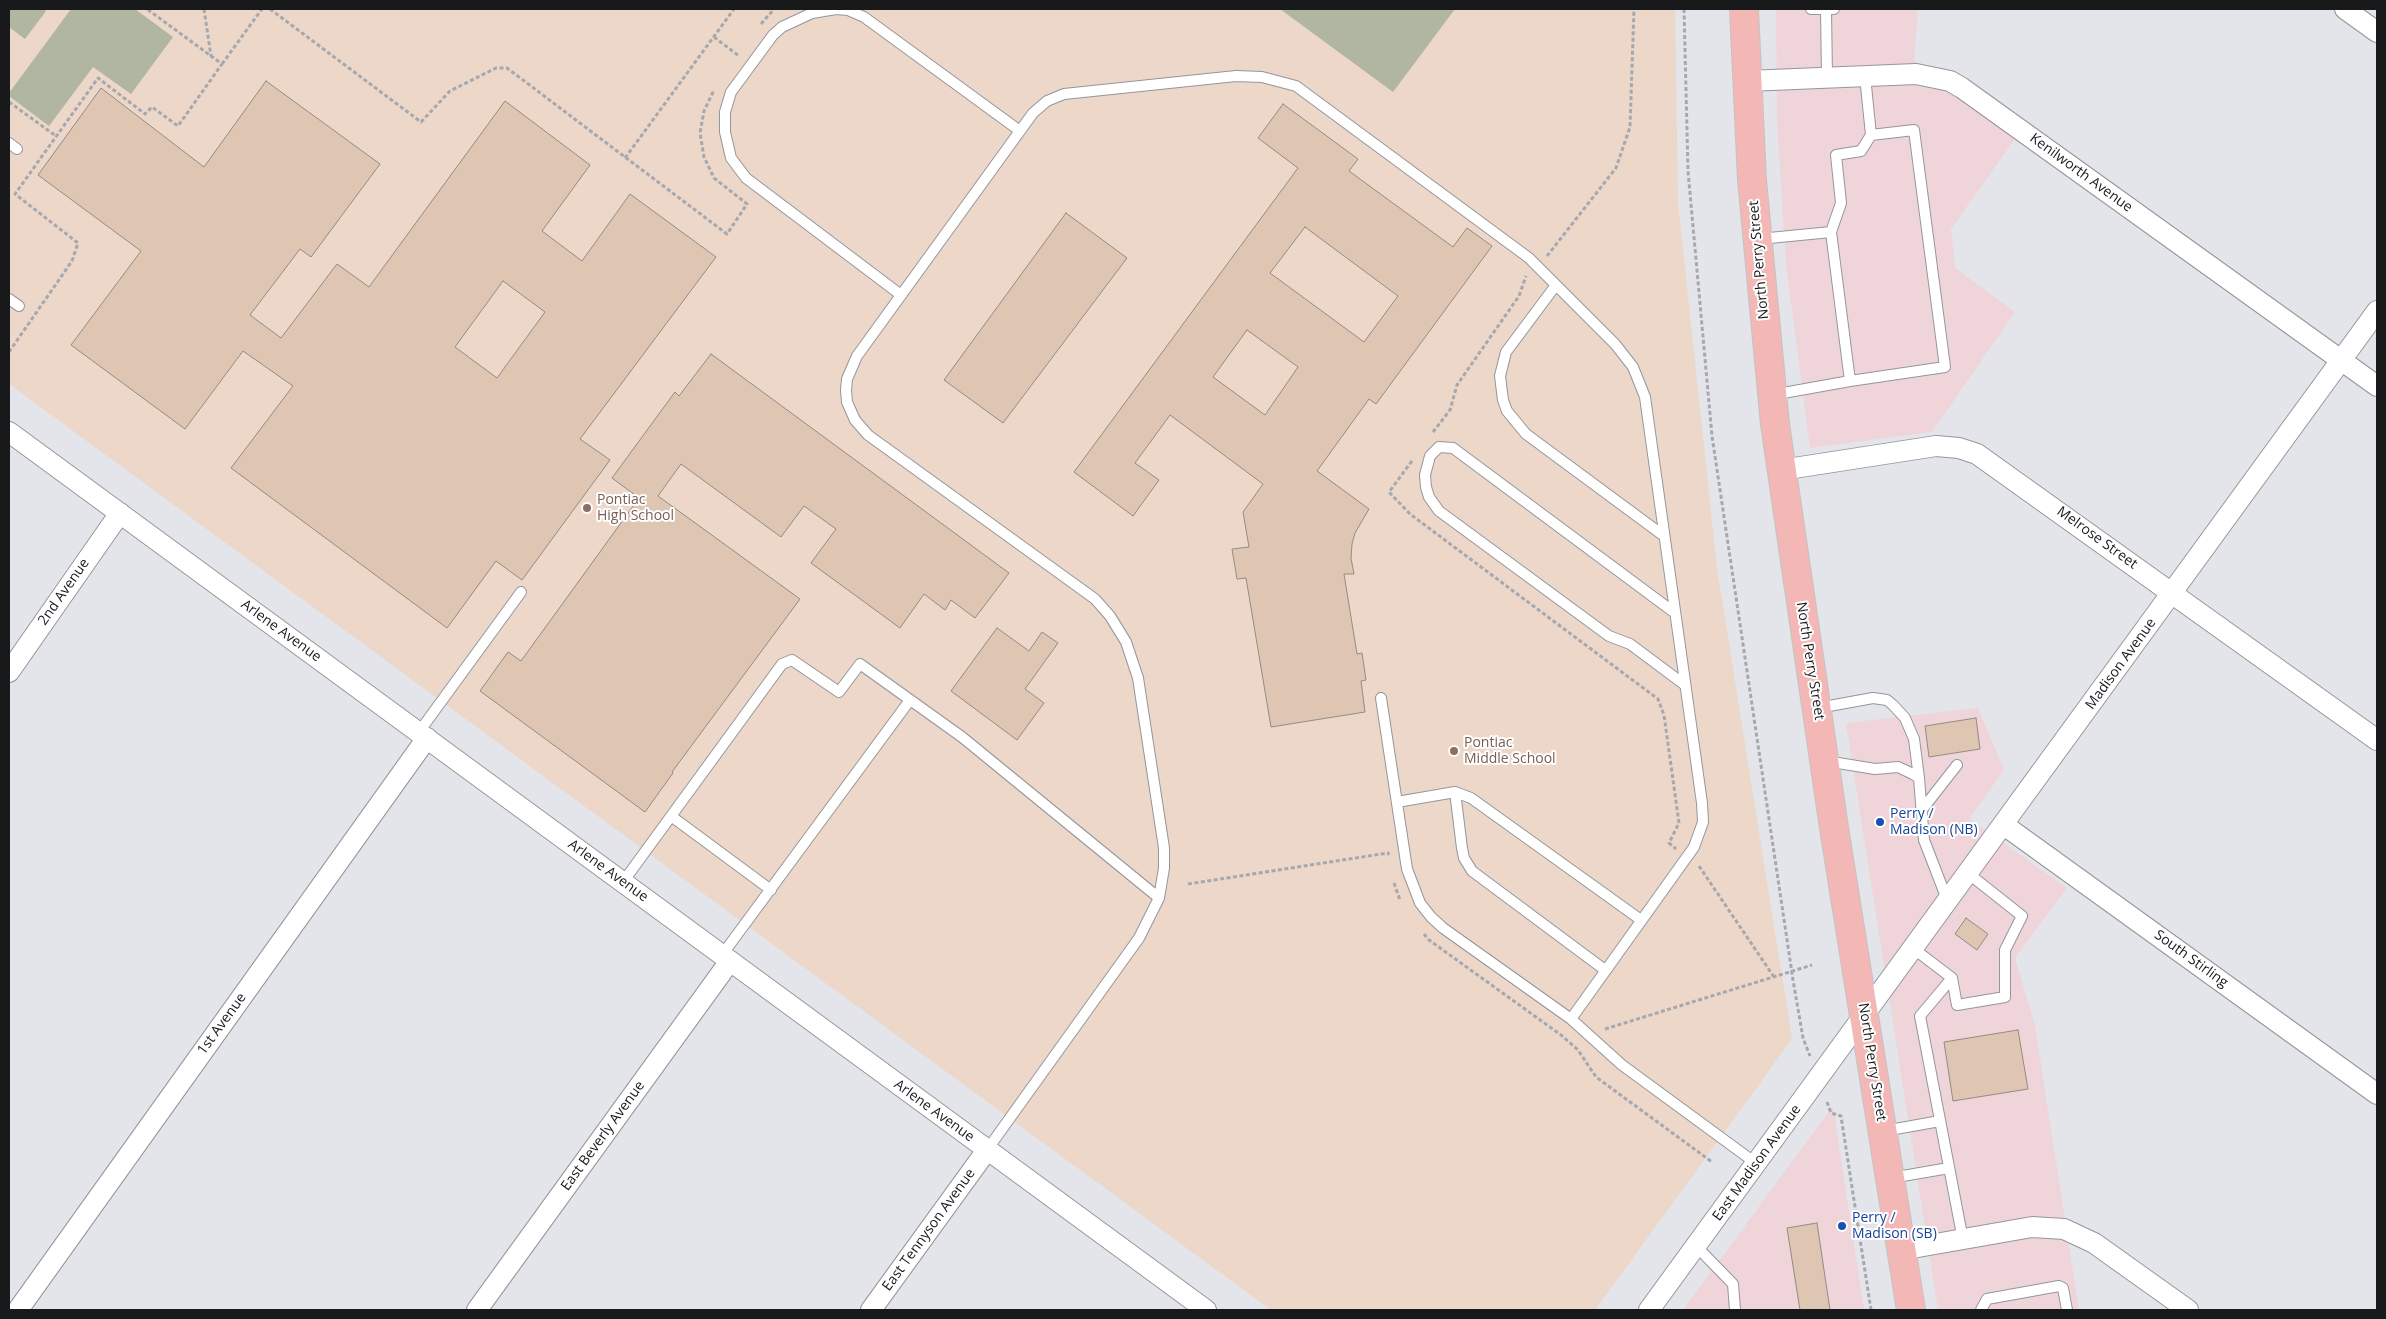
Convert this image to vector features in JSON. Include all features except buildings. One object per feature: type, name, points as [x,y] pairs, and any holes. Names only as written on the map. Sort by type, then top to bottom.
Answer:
[{"type":"main road","name":"North Perry Street","points":[[1744,9],[1746,81],[1757,240],[1771,395],[1817,709],[1911,1310]]},
{"type":"street","points":[[2345,9],[2377,32]]},
{"type":"street","name":"Kenilworth Avenue","points":[[1746,81],[1922,74],[1936,76],[1956,84],[2377,386]]},
{"type":"street","name":"Madison Avenue","points":[[1865,1016],[2377,311]]},
{"type":"street","name":"Arlene Avenue","points":[[9,432],[1206,1310]]},
{"type":"street","name":"Melrose Street","points":[[1781,470],[1936,446],[1968,451],[1993,464],[2377,740]]},
{"type":"street","name":"2nd Avenue","points":[[9,672],[120,513]]},
{"type":"street","name":"1st Avenue","points":[[18,1310],[423,735]]},
{"type":"street","name":"South Stirling","points":[[2004,825],[2377,1094]]},
{"type":"street","name":"East Beverly Avenue","points":[[477,1310],[726,958]]},
{"type":"street","name":"East Madison Avenue","points":[[1649,1310],[1865,1016]]},
{"type":"street","name":"East Tennyson Avenue","points":[[870,1310],[987,1150]]},
{"type":"street","points":[[1901,1250],[2032,1227],[2074,1232],[2094,1242],[2188,1310]]},
{"type":"lane","points":[[1811,9],[1830,9],[1827,77]]},
{"type":"lane","points":[[901,295],[746,178],[738,168],[728,145],[725,112],[731,92],[751,64],[773,35],[791,22],[824,10],[848,10],[864,17],[1020,131]]},
{"type":"lane","points":[[987,1150],[1139,938],[1159,898],[1164,868],[1164,848],[1138,678],[1131,653],[1120,631],[1095,599],[868,435],[850,411],[846,390],[851,367],[1020,131],[1040,106],[1064,94],[1236,76],[1279,80],[1307,93],[1536,266],[1625,355],[1640,382],[1645,397],[1702,802],[1703,822],[1694,847],[1571,1019]]},
{"type":"lane","points":[[1850,381],[1831,232],[1841,203],[1836,155],[1861,151],[1871,135],[1865,76]]},
{"type":"lane","points":[[1771,395],[1945,367],[1914,130],[1871,135]]},
{"type":"lane","points":[[1757,240],[1831,232]]},
{"type":"lane","points":[[1556,285],[1506,352],[1500,376],[1500,388],[1507,411],[1526,434],[1664,536]]},
{"type":"lane","points":[[9,298],[19,306]]},
{"type":"lane","points":[[1675,612],[1453,448],[1439,447],[1430,456],[1425,475],[1426,487],[1429,497],[1439,511],[1609,636],[1630,644],[1685,685]]},
{"type":"lane","points":[[423,735],[521,592]]},
{"type":"lane","points":[[623,882],[782,664],[787,661],[798,662],[839,692],[860,664],[962,737],[1159,898]]},
{"type":"lane","points":[[1381,698],[1407,870],[1420,903],[1431,917],[1443,928],[1571,1019],[1622,1065],[1757,1164]]},
{"type":"lane","points":[[1817,709],[1873,698],[1887,700],[1905,718],[1914,739],[1924,840],[1948,902]]},
{"type":"lane","points":[[726,958],[771,890],[910,700]]},
{"type":"lane","points":[[1825,760],[1875,769],[1898,767],[1919,778]]},
{"type":"lane","points":[[1921,811],[1957,765]]},
{"type":"lane","points":[[1397,802],[1455,792],[1472,798],[1641,920]]},
{"type":"lane","points":[[1455,792],[1464,858],[1472,871],[1605,970]]},
{"type":"lane","points":[[671,816],[771,890]]},
{"type":"lane","points":[[1914,949],[1952,978],[1957,1006],[2005,998],[2005,950],[2022,916],[1968,874]]},
{"type":"lane","points":[[1952,978],[1920,1016],[1963,1240]]},
{"type":"lane","points":[[1883,1131],[1940,1121]]},
{"type":"lane","points":[[1890,1178],[1949,1168]]},
{"type":"lane","points":[[1696,1246],[1733,1284],[1735,1310]]},
{"type":"lane","points":[[1980,1310],[1987,1299],[2059,1286],[2063,1288],[2067,1310]]},
{"type":"path","points":[[147,9],[222,64]]},
{"type":"path","points":[[204,9],[211,56]]},
{"type":"path","points":[[9,352],[72,261],[78,243],[15,194],[98,78],[145,114],[152,106],[178,126],[262,9]]},
{"type":"path","points":[[270,9],[421,122],[450,91],[496,68],[507,68],[727,234],[747,204],[714,178],[704,157],[700,133],[704,111],[717,85]]},
{"type":"path","points":[[626,158],[734,9]]},
{"type":"path","points":[[755,31],[774,9]]},
{"type":"path","points":[[1536,266],[1616,168],[1630,127],[1634,9]]},
{"type":"path","points":[[1684,9],[1688,172],[1712,436],[1803,1038]]},
{"type":"path","points":[[714,37],[751,64]]},
{"type":"path","points":[[733,62],[744,47]]},
{"type":"path","points":[[9,102],[56,136]]},
{"type":"path","points":[[1188,884],[1388,853],[1390,862]]},
{"type":"path","points":[[1393,880],[1395,890],[1402,903]]},
{"type":"path","points":[[1419,928],[1429,940],[1561,1035],[1578,1050],[1596,1076],[1712,1162]]},
{"type":"path","points":[[1588,1034],[1812,965]]},
{"type":"path","points":[[1831,1113],[1841,1116],[1871,1310]]},
{"type":"shaded area","points":[[9,9],[1675,9],[1678,203],[1717,568],[1792,1039],[1595,1310],[1271,1310],[9,384]]},
{"type":"shaded area","points":[[1776,9],[1918,9],[1914,60],[2017,136],[1951,229],[1955,268],[2015,312],[1932,432],[1810,448],[1786,264],[1777,121]]},
{"type":"shaded area","points":[[1978,708],[2004,770],[1969,819],[2067,888],[2015,958],[2035,1026],[2079,1310],[1938,1310],[1846,723]]},
{"type":"shaded area","points":[[1833,1106],[1864,1310],[1683,1310]]},
{"type":"green space","points":[[9,9],[43,9],[46,11],[25,39],[9,27]]},
{"type":"green space","points":[[71,9],[135,9],[173,37],[131,94],[93,67],[49,126],[9,96],[9,93]]},
{"type":"green space","points":[[1280,9],[1455,9],[1393,92]]},
{"type":"place","name":"Pontiac High School","points":[[587,508]]},
{"type":"place","name":"Pontiac Middle School","points":[[1454,751]]},
{"type":"place","name":"Perry / Madison (NB)","points":[[1880,822]]},
{"type":"place","name":"Perry / Madison (SB)","points":[[1842,1226]]}]
